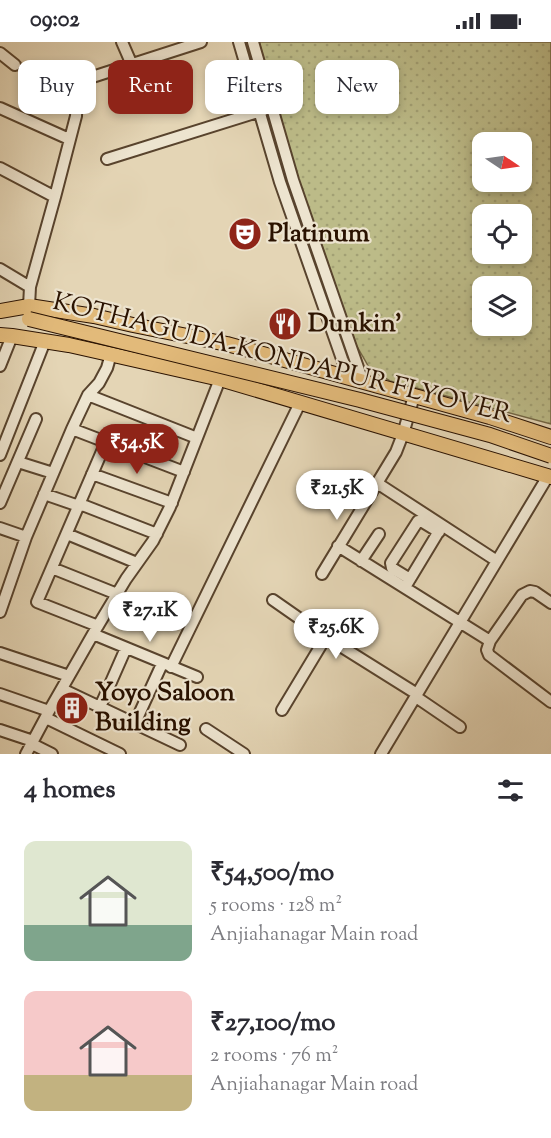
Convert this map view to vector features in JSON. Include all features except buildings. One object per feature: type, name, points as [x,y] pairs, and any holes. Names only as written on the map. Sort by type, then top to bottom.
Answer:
[{"type":"main road","name":"KOTHAGUDA-KONDAPUR FLYOVER","points":[[0,312],[29,313],[490,435],[551,456]]},
{"type":"main road","points":[[29,313],[94,316],[226,344],[489,417],[551,437]]},
{"type":"main road","points":[[6,335],[45,340],[220,379],[550,476]]},
{"type":"street","points":[[122,42],[130,60]]},
{"type":"street","points":[[147,60],[201,42]]},
{"type":"street","points":[[239,42],[244,60]]},
{"type":"street","points":[[253,42],[258,60]]},
{"type":"street","points":[[0,53],[15,65]]},
{"type":"street","points":[[0,108],[69,139]]},
{"type":"street","points":[[29,313],[30,287],[76,114]]},
{"type":"street","points":[[107,159],[252,114]]},
{"type":"street","points":[[259,114],[310,271],[342,359],[357,380]]},
{"type":"street","points":[[274,114],[357,380]]},
{"type":"street","points":[[0,168],[55,197]]},
{"type":"street","points":[[0,269],[30,287]]},
{"type":"street","points":[[0,366],[6,335]]},
{"type":"street","points":[[0,455],[45,340]]},
{"type":"street","points":[[0,612],[26,537],[53,473],[88,395],[107,368],[111,354]]},
{"type":"street","points":[[30,746],[117,594],[157,534],[172,503],[220,379]]},
{"type":"street","points":[[88,395],[197,438]]},
{"type":"street","points":[[322,574],[396,452],[414,396]]},
{"type":"street","points":[[135,723],[167,665],[300,403]]},
{"type":"street","points":[[0,503],[36,420]]},
{"type":"street","points":[[72,429],[184,472]]},
{"type":"street","points":[[106,442],[37,602],[96,630],[126,648],[197,678]]},
{"type":"street","points":[[0,460],[53,473]]},
{"type":"street","points":[[92,474],[172,503]]},
{"type":"street","points":[[381,754],[550,476]]},
{"type":"street","points":[[377,483],[421,512],[441,529]]},
{"type":"street","points":[[44,494],[84,506],[157,534]]},
{"type":"street","points":[[385,571],[421,512]]},
{"type":"street","points":[[407,584],[392,568],[392,563],[418,521],[441,529],[497,561]]},
{"type":"street","points":[[0,528],[26,537]]},
{"type":"street","points":[[407,584],[441,529]]},
{"type":"street","points":[[67,534],[138,563]]},
{"type":"street","points":[[365,559],[379,534]]},
{"type":"street","points":[[338,546],[407,584],[490,641]]},
{"type":"street","points":[[52,568],[117,594]]},
{"type":"street","points":[[551,603],[535,592],[527,591],[490,641],[487,653],[551,702]]},
{"type":"street","points":[[273,600],[417,695],[460,727]]},
{"type":"street","points":[[282,710],[326,637]]},
{"type":"street","points":[[100,707],[126,648]]},
{"type":"street","points":[[0,653],[69,676]]},
{"type":"street","points":[[62,689],[180,745]]},
{"type":"street","points":[[0,694],[48,714],[120,754]]},
{"type":"street","points":[[206,729],[244,754]]},
{"type":"street","points":[[0,730],[30,746],[52,754]]},
{"type":"shaded area","points":[[259,42],[551,42],[551,424],[390,381],[370,369],[355,343],[297,178],[279,114],[303,114],[303,60],[264,60]]},
{"type":"place","name":"Platinum","points":[[245,234]]},
{"type":"place","name":"Dunkin'","points":[[285,324]]},
{"type":"place","name":"Yoyo Saloon Building","points":[[72,708]]}]
